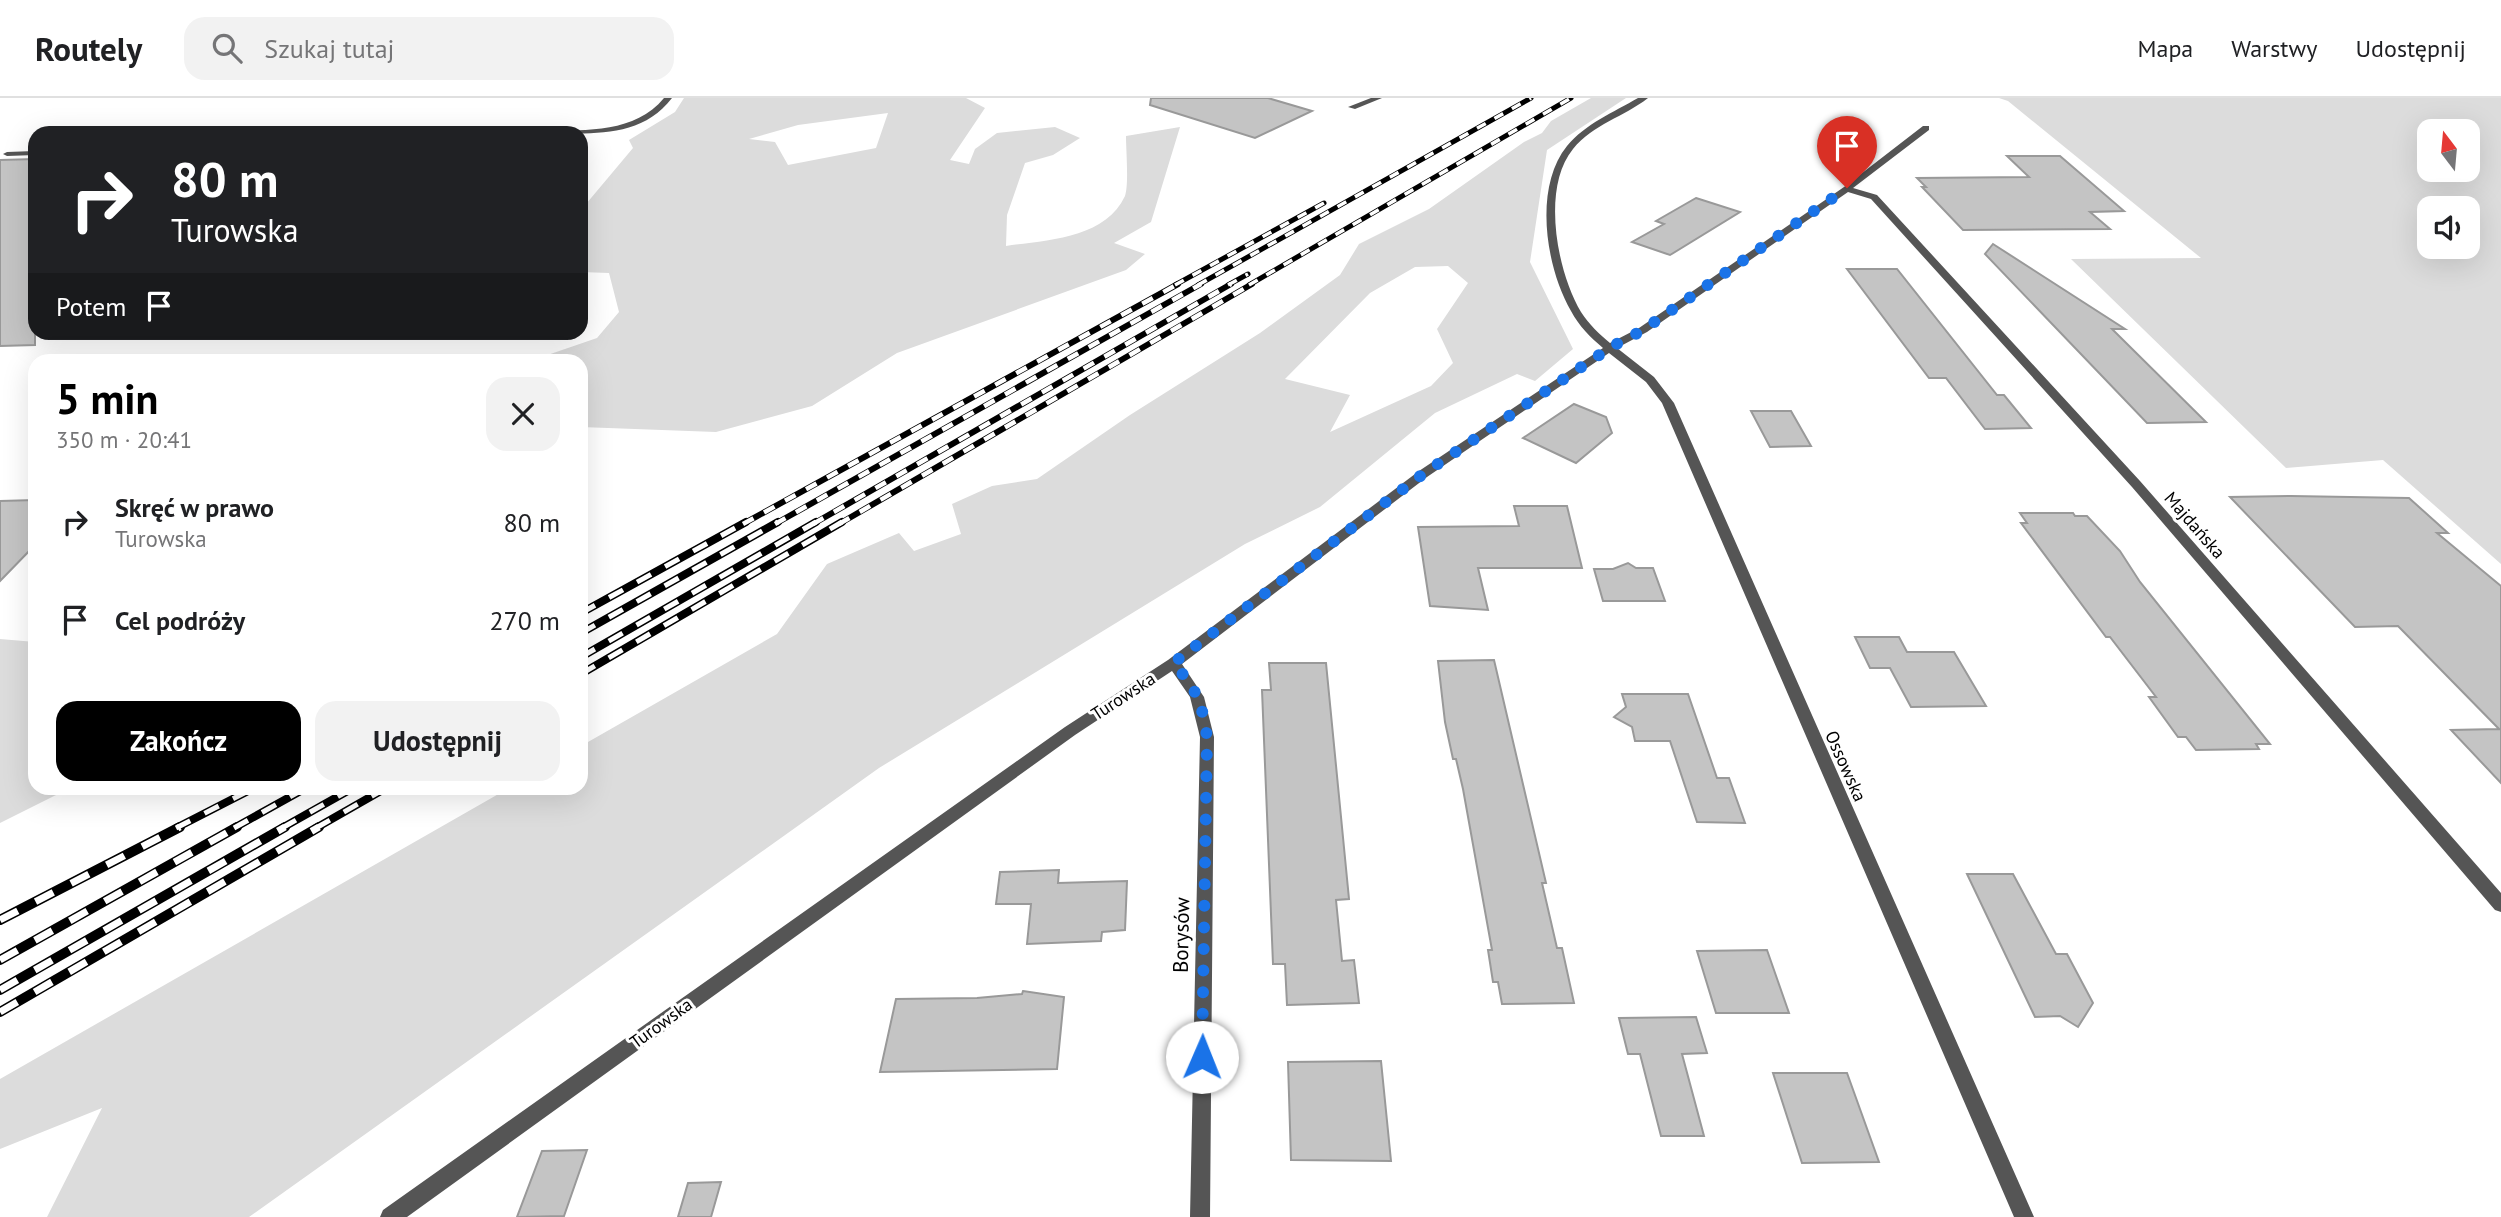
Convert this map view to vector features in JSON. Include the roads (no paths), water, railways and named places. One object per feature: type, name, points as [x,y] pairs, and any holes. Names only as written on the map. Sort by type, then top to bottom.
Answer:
[{"type":"street","points":[[588,130],[635,122],[654,113],[668,98]]},
{"type":"street","points":[[1352,107],[1378,98]]},
{"type":"street","name":"Ossowska","points":[[1644,98],[1595,126],[1572,145],[1563,156],[1552,182],[1550,221],[1567,296],[1576,315],[1590,331],[1656,383],[1668,403],[2024,1217]]},
{"type":"street","name":"Turowska","points":[[390,1217],[1047,747],[1173,663],[1423,474],[1611,347],[1643,330],[1847,188],[1926,128]]},
{"type":"street","points":[[7,154],[28,153]]},
{"type":"street","name":"Majdańska","points":[[1847,188],[1874,197],[1912,238],[2136,484],[2501,905]]},
{"type":"street","name":"Borysów","points":[[1173,663],[1191,682],[1202,704],[1207,737],[1200,1217]]},
{"type":"railway","points":[[1198,285],[1531,98]]},
{"type":"railway","points":[[1249,285],[1571,98]]},
{"type":"railway","points":[[1175,285],[1324,203]]},
{"type":"railway","points":[[1228,285],[1248,274]]},
{"type":"railway","points":[[743,524],[1178,284]]},
{"type":"railway","points":[[775,524],[1201,284]]},
{"type":"railway","points":[[813,524],[1231,284]]},
{"type":"railway","points":[[839,524],[1252,284]]},
{"type":"railway","points":[[588,609],[746,522]]},
{"type":"railway","points":[[588,629],[778,522]]},
{"type":"railway","points":[[588,653],[816,522]]},
{"type":"railway","points":[[588,670],[842,522]]},
{"type":"railway","points":[[176,828],[240,795]]},
{"type":"railway","points":[[234,828],[293,795]]},
{"type":"railway","points":[[282,828],[341,795]]},
{"type":"railway","points":[[316,828],[374,795]]},
{"type":"railway","points":[[0,920],[180,827]]},
{"type":"railway","points":[[0,960],[237,827]]},
{"type":"railway","points":[[0,990],[285,827]]},
{"type":"railway","points":[[0,1012],[319,827]]}]
